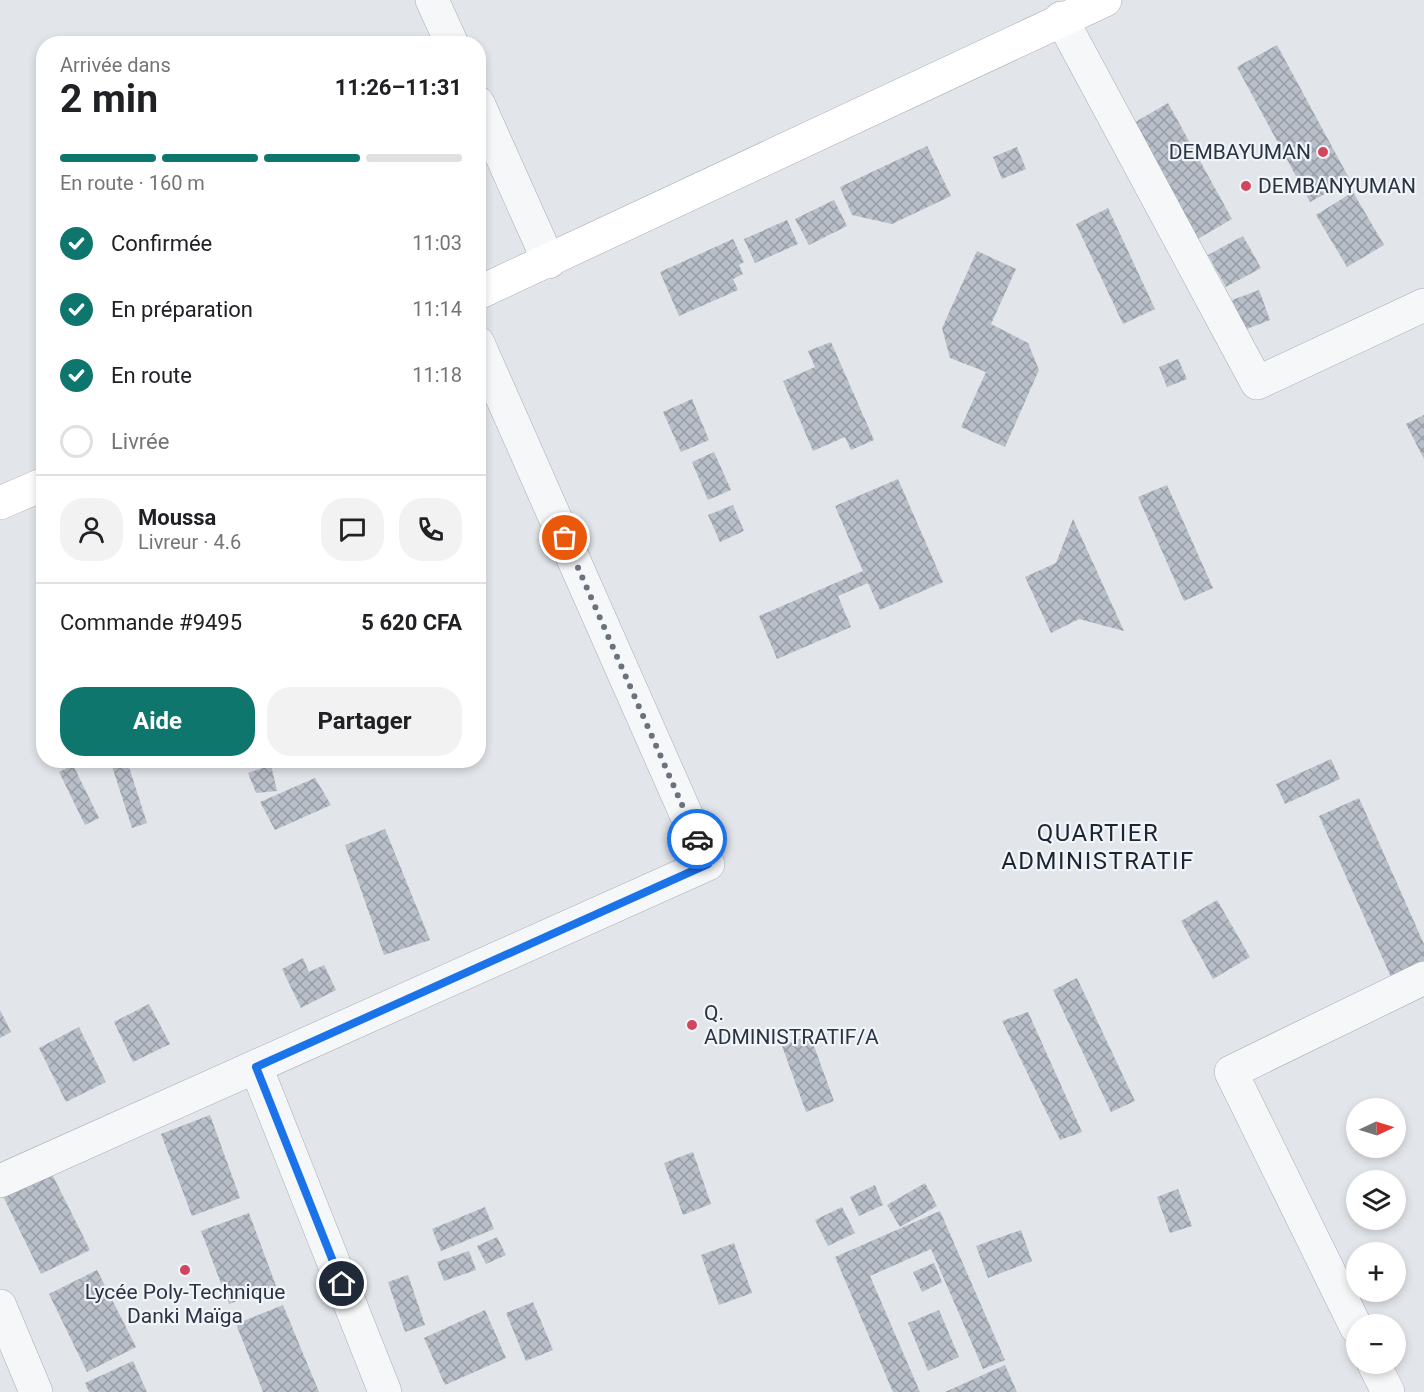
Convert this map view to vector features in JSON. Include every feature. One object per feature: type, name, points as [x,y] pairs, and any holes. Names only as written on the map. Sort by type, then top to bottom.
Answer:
[{"type":"street","points":[[432,0],[448,36]]},
{"type":"street","points":[[486,290],[549,262],[1061,18],[1102,1]]},
{"type":"street","points":[[1061,18],[1257,383],[1424,305]]},
{"type":"street","points":[[486,121],[549,262]]},
{"type":"street","points":[[0,1181],[708,864],[486,361]]},
{"type":"street","points":[[0,503],[36,487]]},
{"type":"street","points":[[1350,1314],[1231,1072],[1424,978]]},
{"type":"street","points":[[256,1067],[385,1392]]},
{"type":"street","points":[[0,1306],[36,1392]]},
{"type":"street","points":[[1379,1374],[1388,1392]]},
{"type":"building","points":[[1277,45],[1350,180],[1310,202],[1237,67]]},
{"type":"building","points":[[1168,103],[1232,219],[1196,240],[1132,124]]},
{"type":"building","points":[[927,146],[951,196],[892,224],[852,215],[840,187]]},
{"type":"building","points":[[1017,147],[1026,169],[1002,179],[993,157]]},
{"type":"building","points":[[1353,192],[1384,245],[1347,267],[1316,215]]},
{"type":"building","points":[[834,200],[847,226],[809,245],[795,219]]},
{"type":"building","points":[[1108,208],[1155,309],[1123,324],[1076,224]]},
{"type":"building","points":[[787,220],[798,244],[755,263],[744,239]]},
{"type":"building","points":[[1243,236],[1261,268],[1226,287],[1208,255]]},
{"type":"building","points":[[733,239],[744,262],[739,265],[743,274],[733,279],[738,290],[679,316],[660,272]]},
{"type":"building","points":[[977,251],[1016,269],[991,324],[1028,343],[1039,370],[1005,447],[961,427],[986,372],[950,358],[942,328]]},
{"type":"building","points":[[1259,290],[1270,320],[1244,330],[1232,300]]},
{"type":"building","points":[[831,342],[874,440],[851,450],[845,437],[813,451],[783,381],[815,367],[808,351]]},
{"type":"building","points":[[1178,359],[1187,379],[1167,387],[1159,367]]},
{"type":"building","points":[[692,399],[709,440],[681,452],[663,412]]},
{"type":"building","points":[[1424,415],[1424,459],[1406,424]]},
{"type":"building","points":[[714,452],[731,490],[708,500],[692,462]]},
{"type":"building","points":[[898,479],[943,582],[880,610],[868,583],[838,596],[851,627],[777,659],[759,616],[863,571],[835,506]]},
{"type":"building","points":[[1167,485],[1213,588],[1184,601],[1138,497]]},
{"type":"building","points":[[733,505],[744,531],[720,542],[708,515]]},
{"type":"building","points":[[1073,519],[1124,631],[1079,619],[1051,633],[1025,577],[1056,563]]},
{"type":"building","points":[[1331,759],[1340,779],[1285,804],[1276,784]]},
{"type":"building","points":[[67,768],[74,768],[99,818],[85,825],[59,772]]},
{"type":"building","points":[[113,768],[129,768],[147,823],[132,828]]},
{"type":"building","points":[[262,768],[272,768],[277,791],[256,793],[248,773]]},
{"type":"building","points":[[315,778],[331,805],[275,830],[260,802]]},
{"type":"building","points":[[1359,798],[1424,944],[1424,962],[1391,977],[1319,816]]},
{"type":"building","points":[[385,829],[430,940],[384,955],[345,845]]},
{"type":"building","points":[[1217,900],[1250,957],[1213,979],[1181,921]]},
{"type":"building","points":[[303,958],[309,972],[324,965],[336,990],[301,1008],[282,969]]},
{"type":"building","points":[[1077,978],[1135,1101],[1111,1112],[1053,990]]},
{"type":"building","points":[[149,1004],[170,1044],[133,1062],[114,1022]]},
{"type":"building","points":[[0,1010],[11,1032],[0,1038]]},
{"type":"building","points":[[1028,1012],[1082,1132],[1060,1140],[1002,1021]]},
{"type":"building","points":[[79,1027],[106,1082],[66,1102],[39,1048]]},
{"type":"building","points":[[810,1035],[834,1101],[806,1112],[782,1046]]},
{"type":"building","points":[[210,1115],[240,1198],[192,1216],[161,1134]]},
{"type":"building","points":[[693,1152],[711,1204],[683,1215],[664,1163]]},
{"type":"building","points":[[51,1172],[90,1250],[41,1274],[3,1196]]},
{"type":"building","points":[[925,1183],[937,1206],[900,1227],[887,1205]]},
{"type":"building","points":[[875,1185],[883,1205],[859,1216],[850,1197]]},
{"type":"building","points":[[1178,1189],[1192,1226],[1170,1233],[1157,1197]]},
{"type":"building","points":[[485,1207],[494,1229],[441,1251],[432,1229]]},
{"type":"building","points":[[842,1207],[855,1233],[828,1246],[815,1220]]},
{"type":"building","points":[[940,1211],[1005,1360],[983,1369],[931,1249],[870,1276],[920,1392],[893,1392],[835,1257]]},
{"type":"building","points":[[249,1213],[276,1286],[229,1304],[201,1231]]},
{"type":"building","points":[[1021,1230],[1032,1261],[988,1278],[976,1246]]},
{"type":"building","points":[[497,1237],[506,1255],[486,1264],[477,1246]]},
{"type":"building","points":[[734,1243],[752,1293],[719,1305],[701,1255]]},
{"type":"building","points":[[469,1251],[476,1270],[444,1281],[437,1262]]},
{"type":"building","points":[[934,1263],[942,1282],[922,1292],[913,1272]]},
{"type":"building","points":[[97,1270],[136,1347],[87,1372],[49,1294]]},
{"type":"building","points":[[408,1275],[425,1325],[405,1332],[388,1282]]},
{"type":"building","points":[[533,1302],[553,1350],[526,1361],[506,1313]]},
{"type":"building","points":[[283,1305],[319,1392],[263,1392],[236,1324]]},
{"type":"building","points":[[485,1310],[506,1358],[445,1385],[424,1338]]},
{"type":"building","points":[[939,1310],[959,1357],[928,1371],[908,1323]]},
{"type":"building","points":[[133,1361],[147,1392],[89,1392],[85,1383]]},
{"type":"building","points":[[1005,1365],[1017,1392],[945,1392]]},
{"type":"way so far","points":[[565,538],[697,839]]},
{"type":"place","name":"DEMBAYUMAN","points":[[1323,152]]},
{"type":"place","name":"DEMBANYUMAN","points":[[1246,186]]},
{"type":"place","name":"Q. ADMINISTRATIF/A","points":[[692,1025]]},
{"type":"place","name":"Lycée Poly-Technique Danki Maïga","points":[[185,1270]]},
{"type":"district","name":"QUARTIER ADMINISTRATIF","points":[[1098,847]]},
{"type":"route","points":[[342,1284],[256,1067],[708,864],[697,839]]}]
